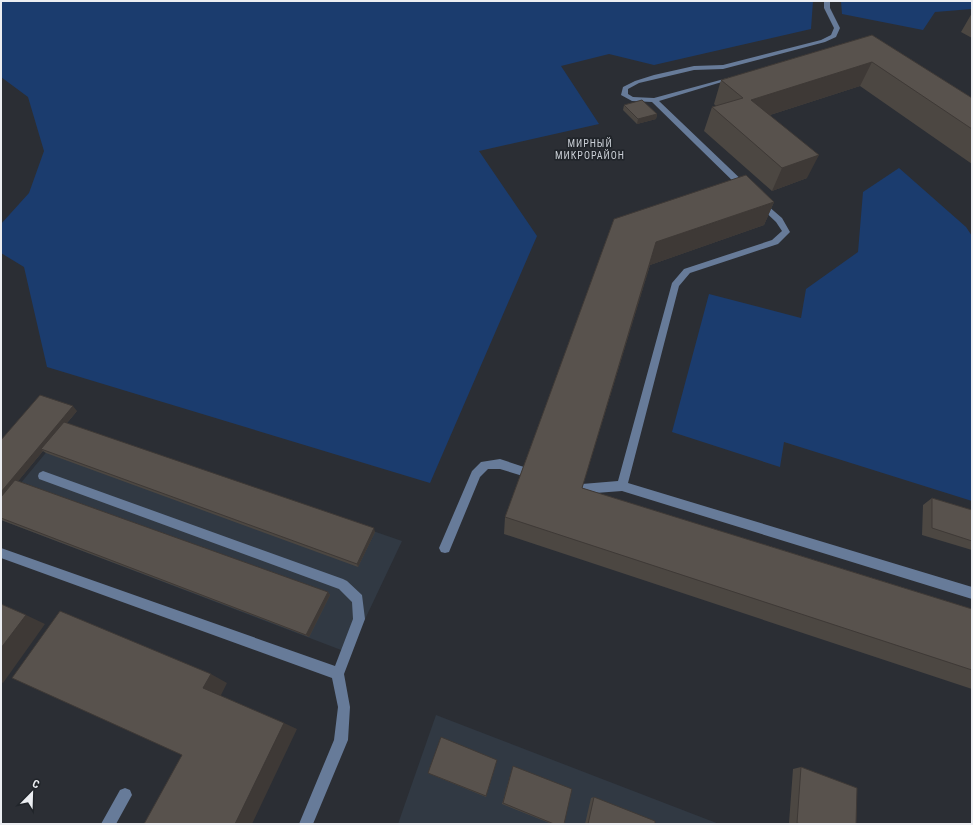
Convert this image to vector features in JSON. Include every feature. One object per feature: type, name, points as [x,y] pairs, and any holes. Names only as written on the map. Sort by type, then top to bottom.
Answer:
[{"type":"lane","points":[[745,73],[654,100],[632,100],[624,95],[625,88],[637,82],[654,77],[694,68],[723,67],[823,41],[834,36],[837,28],[827,8],[827,1]]},
{"type":"lane","points":[[814,53],[829,49]]},
{"type":"lane","points":[[622,486],[675,285],[687,271],[775,242],[786,232],[779,220],[654,100]]},
{"type":"lane","points":[[445,548],[476,474],[485,465],[500,464],[526,472]]},
{"type":"lane","points":[[43,476],[342,585],[358,599],[358,619],[338,674],[344,708],[341,740],[306,824]]},
{"type":"lane","points":[[582,489],[622,486],[972,593]]},
{"type":"lane","points":[[1,554],[338,674]]},
{"type":"lane","points":[[108,824],[125,796]]},
{"type":"shaded area","points":[[1,1],[813,1],[811,29],[654,65],[609,54],[561,66],[599,124],[479,151],[537,236],[430,483],[47,367],[24,267],[1,253],[1,224],[29,193],[44,151],[28,97],[1,77]]},
{"type":"shaded area","points":[[841,1],[972,1],[972,9],[935,12],[923,30],[842,14]]},
{"type":"shaded area","points":[[899,168],[966,227],[972,236],[972,501],[784,442],[780,467],[672,432],[709,294],[801,318],[806,289],[858,252],[863,192]]},
{"type":"shaded area","points":[[68,426],[402,541],[349,653],[1,520],[1,507]]},
{"type":"shaded area","points":[[436,715],[719,824],[398,824]]},
{"type":"building","points":[[872,35],[972,98],[972,129],[872,62],[751,100],[819,155],[782,168],[712,107],[743,98],[721,80]]},
{"type":"building","points":[[642,100],[657,114],[638,119],[624,105]]},
{"type":"building","points":[[746,175],[774,202],[656,242],[582,488],[972,609],[972,670],[505,517],[614,219]]},
{"type":"building","points":[[40,395],[73,406],[1,492],[1,440]]},
{"type":"building","points":[[64,422],[374,528],[357,564],[41,449]]},
{"type":"building","points":[[15,480],[328,592],[306,635],[1,518],[1,497]]},
{"type":"building","points":[[932,498],[972,510],[972,541],[932,528]]},
{"type":"building","points":[[1,604],[26,615],[1,648]]},
{"type":"building","points":[[60,611],[211,674],[203,688],[284,723],[235,824],[144,824],[182,755],[12,678]]},
{"type":"building","points":[[441,737],[497,760],[486,796],[428,773]]},
{"type":"building","points":[[513,766],[572,789],[564,824],[554,824],[503,803]]},
{"type":"building","points":[[801,767],[857,788],[856,824],[797,823]]},
{"type":"building","points":[[594,797],[655,821],[655,824],[588,824]]},
{"type":"district","name":"МИРНЫЙ МИКРОРАЙОН","points":[[590,148]]}]
